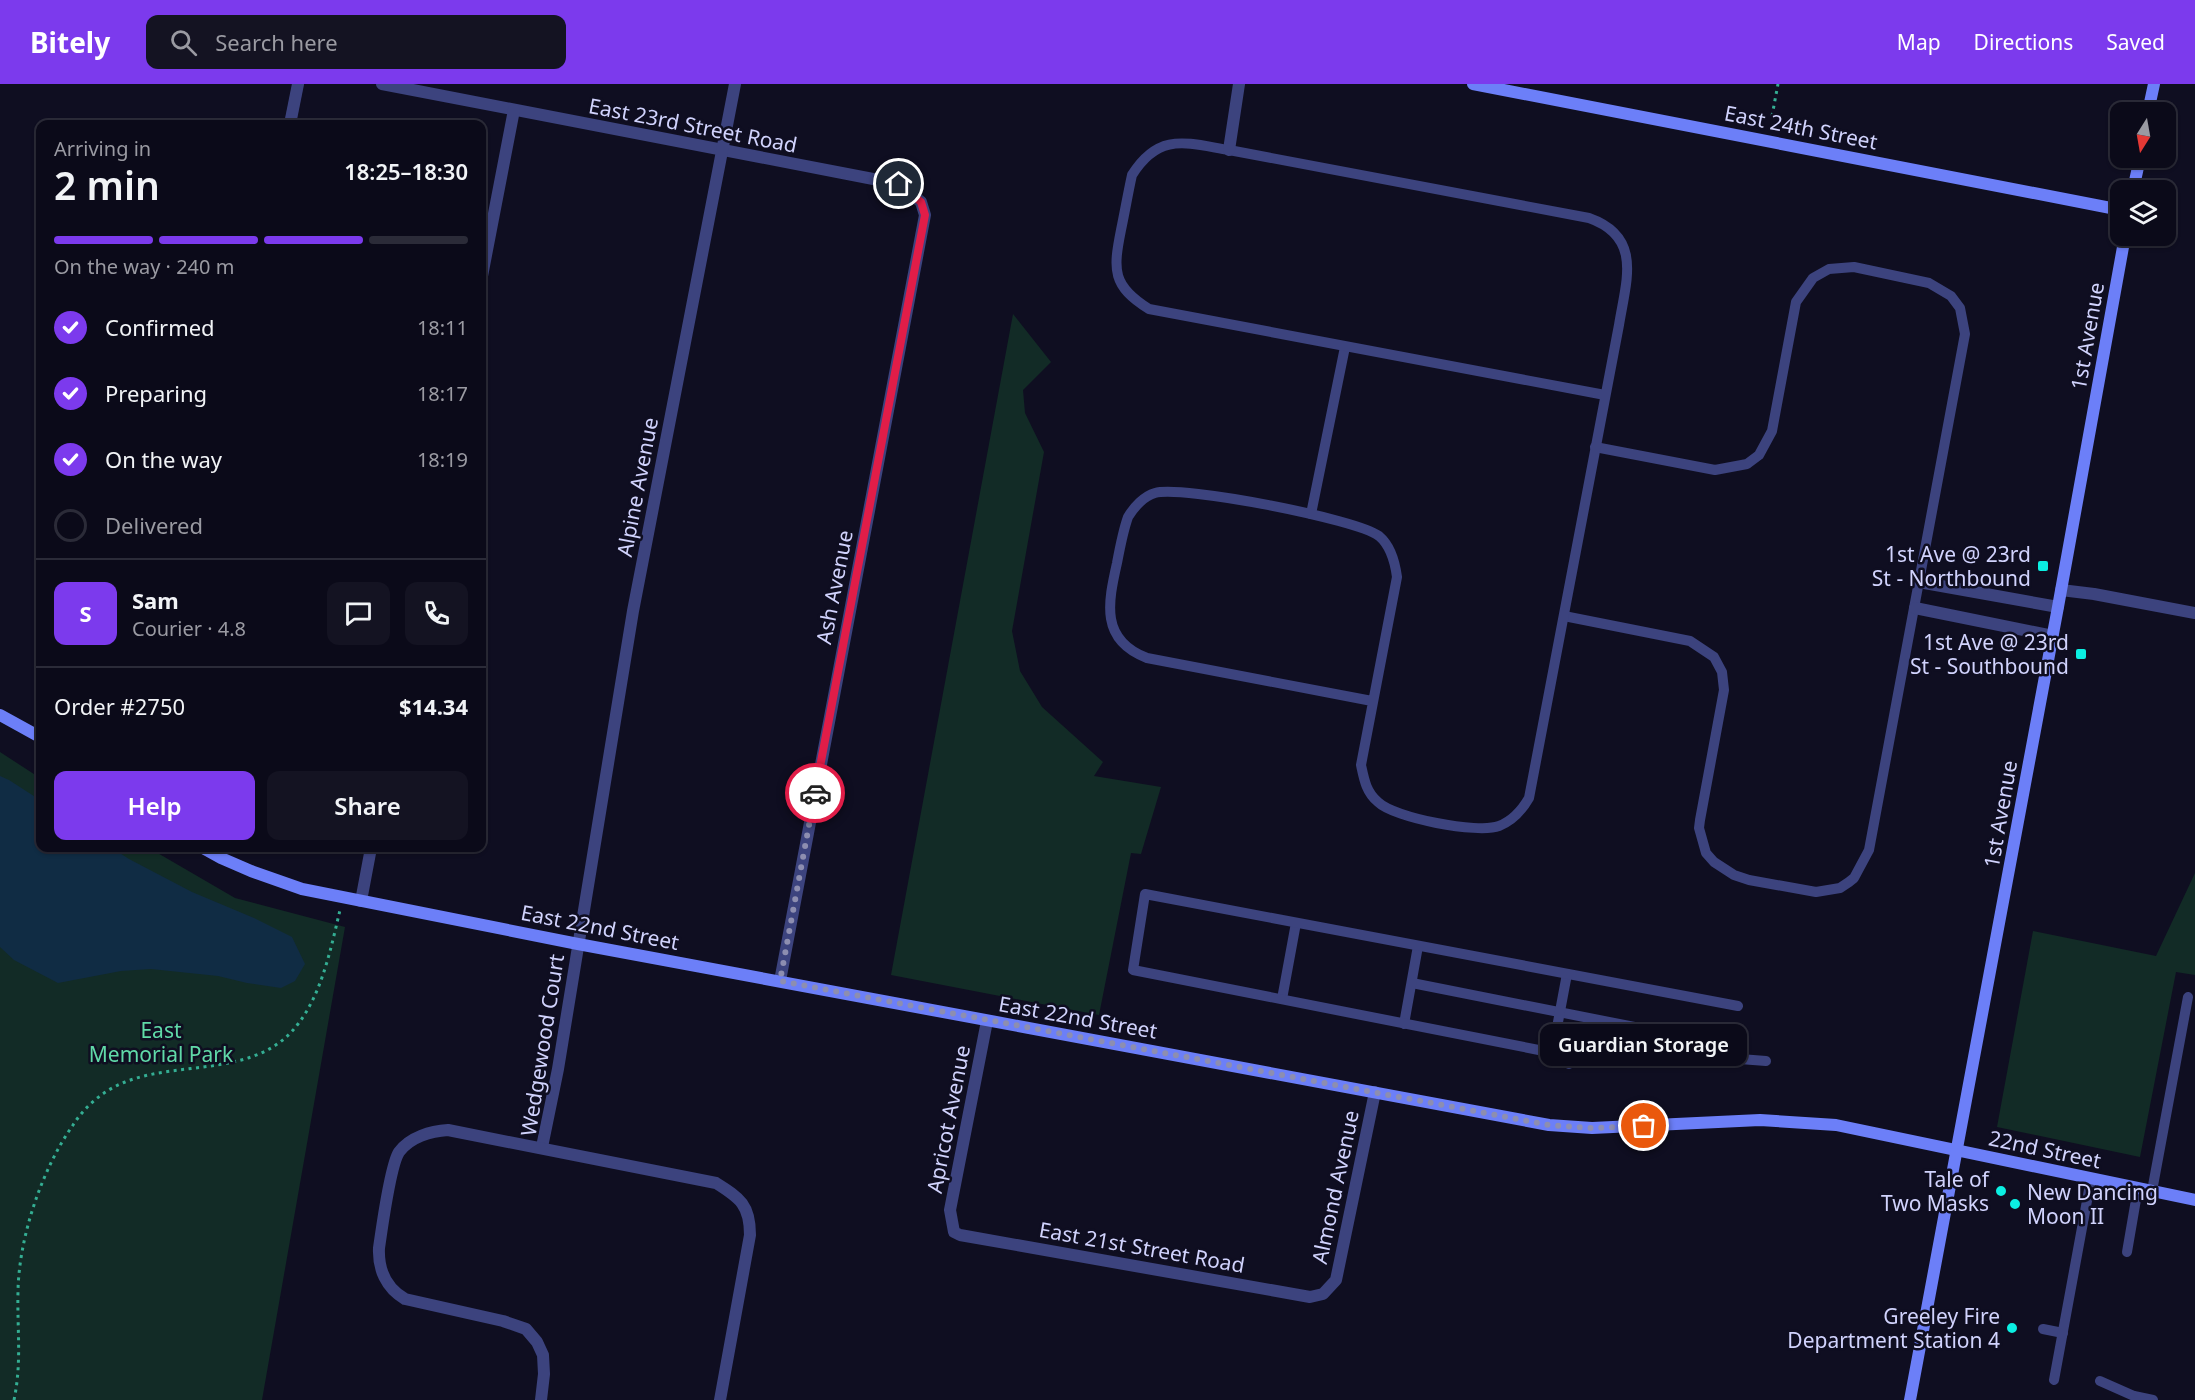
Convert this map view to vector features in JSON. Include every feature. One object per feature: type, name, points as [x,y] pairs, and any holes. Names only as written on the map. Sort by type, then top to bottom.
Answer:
[{"type":"street","points":[[291,120],[298,84]]},
{"type":"street","name":"East 23rd Street Road","points":[[382,84],[899,184],[921,202]]},
{"type":"street","name":"Alpine Avenue","points":[[585,900],[635,599],[735,84]]},
{"type":"street","points":[[1229,150],[1239,84]]},
{"type":"street","name":"East 24th Street","points":[[1473,84],[2110,208]]},
{"type":"street","points":[[2150,102],[2154,84]]},
{"type":"street","points":[[486,255],[514,110]]},
{"type":"street","name":"Ash Avenue","points":[[780,981],[925,215],[921,202]]},
{"type":"street","name":"1st Avenue","points":[[1910,1400],[2053,636],[2123,246]]},
{"type":"street","points":[[1919,582],[2058,607]]},
{"type":"street","points":[[2061,590],[2195,613]]},
{"type":"street","points":[[1915,608],[2053,636]]},
{"type":"street","points":[[0,715],[36,735]]},
{"type":"street","name":"East 22nd Street","points":[[210,852],[302,889],[578,944],[1549,1125],[1592,1128],[1760,1120],[1793,1121],[1836,1125],[1957,1150]]},
{"type":"street","points":[[361,901],[370,852]]},
{"type":"street","name":"Wedgewood Court","points":[[585,900],[558,1069],[542,1147],[716,1183],[745,1205],[750,1220],[750,1235],[720,1400]]},
{"type":"street","name":"Apricot Avenue","points":[[951,1224],[950,1210],[987,1021]]},
{"type":"street","name":"Almond Avenue","points":[[1328,1288],[1336,1280],[1375,1092]]},
{"type":"street","points":[[541,1400],[544,1374],[543,1355],[537,1342],[526,1329],[503,1321],[405,1299],[382,1275],[378,1257],[398,1155],[403,1147],[420,1136],[438,1130],[542,1147]]},
{"type":"street","name":"22nd Street","points":[[1957,1150],[2195,1200]]},
{"type":"street","name":"East 21st Street Road","points":[[951,1224],[954,1232],[960,1235],[1298,1295],[1310,1297],[1323,1294],[1328,1288]]},
{"type":"lane","points":[[1372,701],[1147,658],[1126,647],[1119,640],[1110,620],[1109,601],[1125,524],[1133,508],[1149,495],[1157,492],[1181,491],[1311,514],[1370,530],[1385,543],[1395,561],[1397,577],[1361,765],[1368,791],[1377,802],[1396,813],[1420,819],[1483,829],[1497,827],[1514,818],[1529,798],[1564,616],[1595,447],[1605,394],[1627,274],[1627,255],[1621,241],[1601,222],[1589,218],[1180,142],[1170,143],[1156,149],[1138,164],[1132,175],[1115,259],[1122,286],[1134,300],[1149,309],[1605,394]]},
{"type":"lane","points":[[1564,616],[1690,641],[1714,657],[1722,672],[1724,690],[1699,828],[1706,853],[1713,862],[1734,875],[1749,880],[1816,892],[1840,888],[1854,878],[1869,850],[1915,608],[1965,334],[1960,308],[1951,296],[1929,283],[1854,267],[1829,269],[1813,278],[1797,302],[1772,431],[1759,455],[1747,464],[1715,470],[1595,447]]},
{"type":"lane","points":[[1311,514],[1345,347]]},
{"type":"lane","points":[[1569,1064],[1552,1054],[1133,970],[1145,894],[1738,1006]]},
{"type":"lane","points":[[1282,999],[1296,923]]},
{"type":"lane","points":[[1404,1023],[1418,946]]},
{"type":"lane","points":[[1552,1054],[1567,974]]},
{"type":"lane","points":[[1412,983],[1665,1033]]},
{"type":"lane","points":[[2152,1191],[2188,996]]},
{"type":"lane","points":[[1727,1058],[1766,1061]]},
{"type":"lane","points":[[2054,1380],[2091,1179]]},
{"type":"lane","points":[[2127,1252],[2138,1188]]},
{"type":"lane","points":[[2043,1329],[2063,1333]]},
{"type":"lane","points":[[2100,1380],[2134,1396],[2153,1400]]},
{"type":"path","points":[[1772,116],[1778,84]]},
{"type":"path","points":[[14,1400],[19,1375],[18,1291],[28,1226],[57,1151],[73,1123],[103,1094],[125,1082],[242,1059],[279,1042],[297,1026],[311,1004],[327,962],[342,897]]},
{"type":"green space","points":[[1013,314],[1051,362],[1023,390],[1025,413],[1044,452],[1012,631],[1020,671],[1042,707],[1103,762],[1094,776],[1161,787],[1141,854],[1131,853],[1099,1015],[891,975]]},
{"type":"green space","name":"East Memorial Park","points":[[0,752],[36,775],[36,852],[156,852],[235,898],[345,927],[262,1400],[0,1400]]},
{"type":"green space","points":[[2195,873],[2195,975],[2176,972],[2140,1157],[1997,1127],[2033,931],[2156,956]]},
{"type":"water","points":[[0,776],[36,797],[36,852],[118,852],[192,892],[292,937],[305,964],[295,981],[281,988],[218,976],[151,969],[121,971],[58,983],[14,960],[0,947]]},
{"type":"way so far","points":[[815,793],[780,981],[1549,1125],[1592,1128],[1644,1126]]},
{"type":"place","name":"1st Ave @ 23rd St - Northbound","points":[[2043,566]]},
{"type":"place","name":"1st Ave @ 23rd St - Southbound","points":[[2081,654]]},
{"type":"place","name":"Guardian Storage","points":[[1644,1126]]},
{"type":"place","name":"Tale of Two Masks","points":[[2001,1191]]},
{"type":"place","name":"New Dancing Moon II","points":[[2015,1204]]},
{"type":"place","name":"Greeley Fire Department Station 4","points":[[2012,1328]]},
{"type":"route","points":[[815,793],[925,215],[921,202],[899,184]]}]
